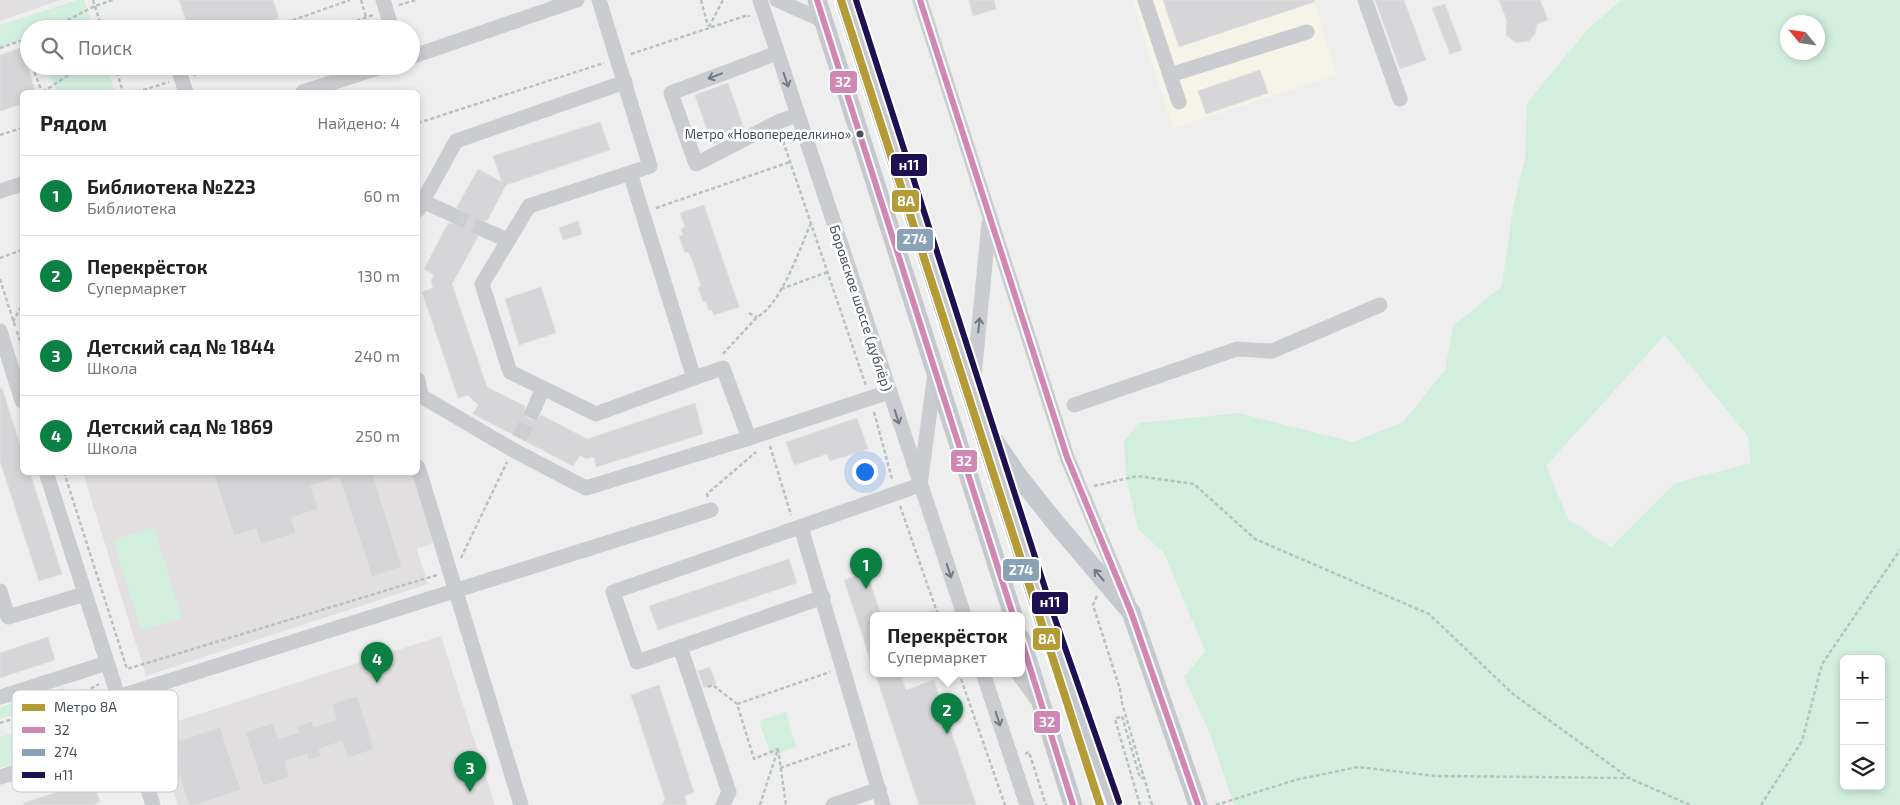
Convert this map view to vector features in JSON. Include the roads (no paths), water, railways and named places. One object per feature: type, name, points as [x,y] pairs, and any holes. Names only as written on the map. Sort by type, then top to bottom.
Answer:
[{"type":"main road","points":[[817,0],[1012,612]]},
{"type":"main road","points":[[847,0],[1046,619],[1111,805]]},
{"type":"main road","points":[[983,424],[1019,478],[1131,612],[1198,805]]},
{"type":"main road","points":[[1025,652],[1072,805]]},
{"type":"street","points":[[420,54],[577,0]]},
{"type":"street","points":[[600,0],[650,166],[529,206],[482,284],[510,372],[596,414],[723,368],[749,438]]},
{"type":"street","name":"Боровское шоссе (дублёр)","points":[[760,0],[920,485],[964,611]]},
{"type":"street","points":[[777,0],[824,21]]},
{"type":"street","points":[[920,0],[1067,457],[1131,612]]},
{"type":"street","points":[[1145,0],[1179,102]]},
{"type":"street","points":[[1365,0],[1400,99]]},
{"type":"street","points":[[385,5],[389,20]]},
{"type":"street","points":[[1170,75],[1308,32]]},
{"type":"street","points":[[777,53],[671,93],[696,164],[780,121],[798,115]]},
{"type":"street","points":[[180,75],[185,90]]},
{"type":"street","points":[[309,90],[356,75]]},
{"type":"street","points":[[452,215],[420,206],[456,141],[625,82]]},
{"type":"street","points":[[630,172],[694,378]]},
{"type":"street","points":[[0,191],[20,185]]},
{"type":"street","points":[[972,391],[990,216]]},
{"type":"street","points":[[482,229],[508,240]]},
{"type":"street","points":[[1074,405],[1237,348],[1272,350],[1380,305]]},
{"type":"street","points":[[1,335],[20,395]]},
{"type":"street","points":[[823,598],[638,662],[613,592],[920,485],[935,372]]},
{"type":"street","points":[[533,411],[543,388]]},
{"type":"street","points":[[420,397],[516,444],[586,488],[749,438],[766,437],[889,392]]},
{"type":"street","points":[[420,474],[521,805]]},
{"type":"street","points":[[47,475],[116,690]]},
{"type":"street","points":[[140,690],[711,510]]},
{"type":"street","points":[[798,528],[823,598],[884,805]]},
{"type":"street","points":[[0,591],[4,618],[85,594]]},
{"type":"street","points":[[680,647],[729,792],[723,805]]},
{"type":"street","points":[[28,690],[109,670]]},
{"type":"street","points":[[984,677],[1027,805]]},
{"type":"street","points":[[1021,677],[1042,706]]},
{"type":"street","points":[[0,778],[12,774]]},
{"type":"street","points":[[833,805],[879,789]]},
{"type":"street","points":[[148,792],[152,805]]},
{"type":"tunnel","points":[[453,215],[482,229]]},
{"type":"tunnel","points":[[519,438],[533,411]]},
{"type":"metro line","name":"8А","points":[[841,0],[1100,805]]},
{"type":"place","name":"Метро «Новопеределкино»","points":[[860,134]]},
{"type":"place","name":"Библиотека №223","points":[[866,589]]},
{"type":"place","name":"Детский сад № 1869","points":[[377,683]]},
{"type":"place","name":"Перекрёсток","points":[[947,734]]},
{"type":"place","name":"Детский сад № 1844","points":[[470,792]]}]
